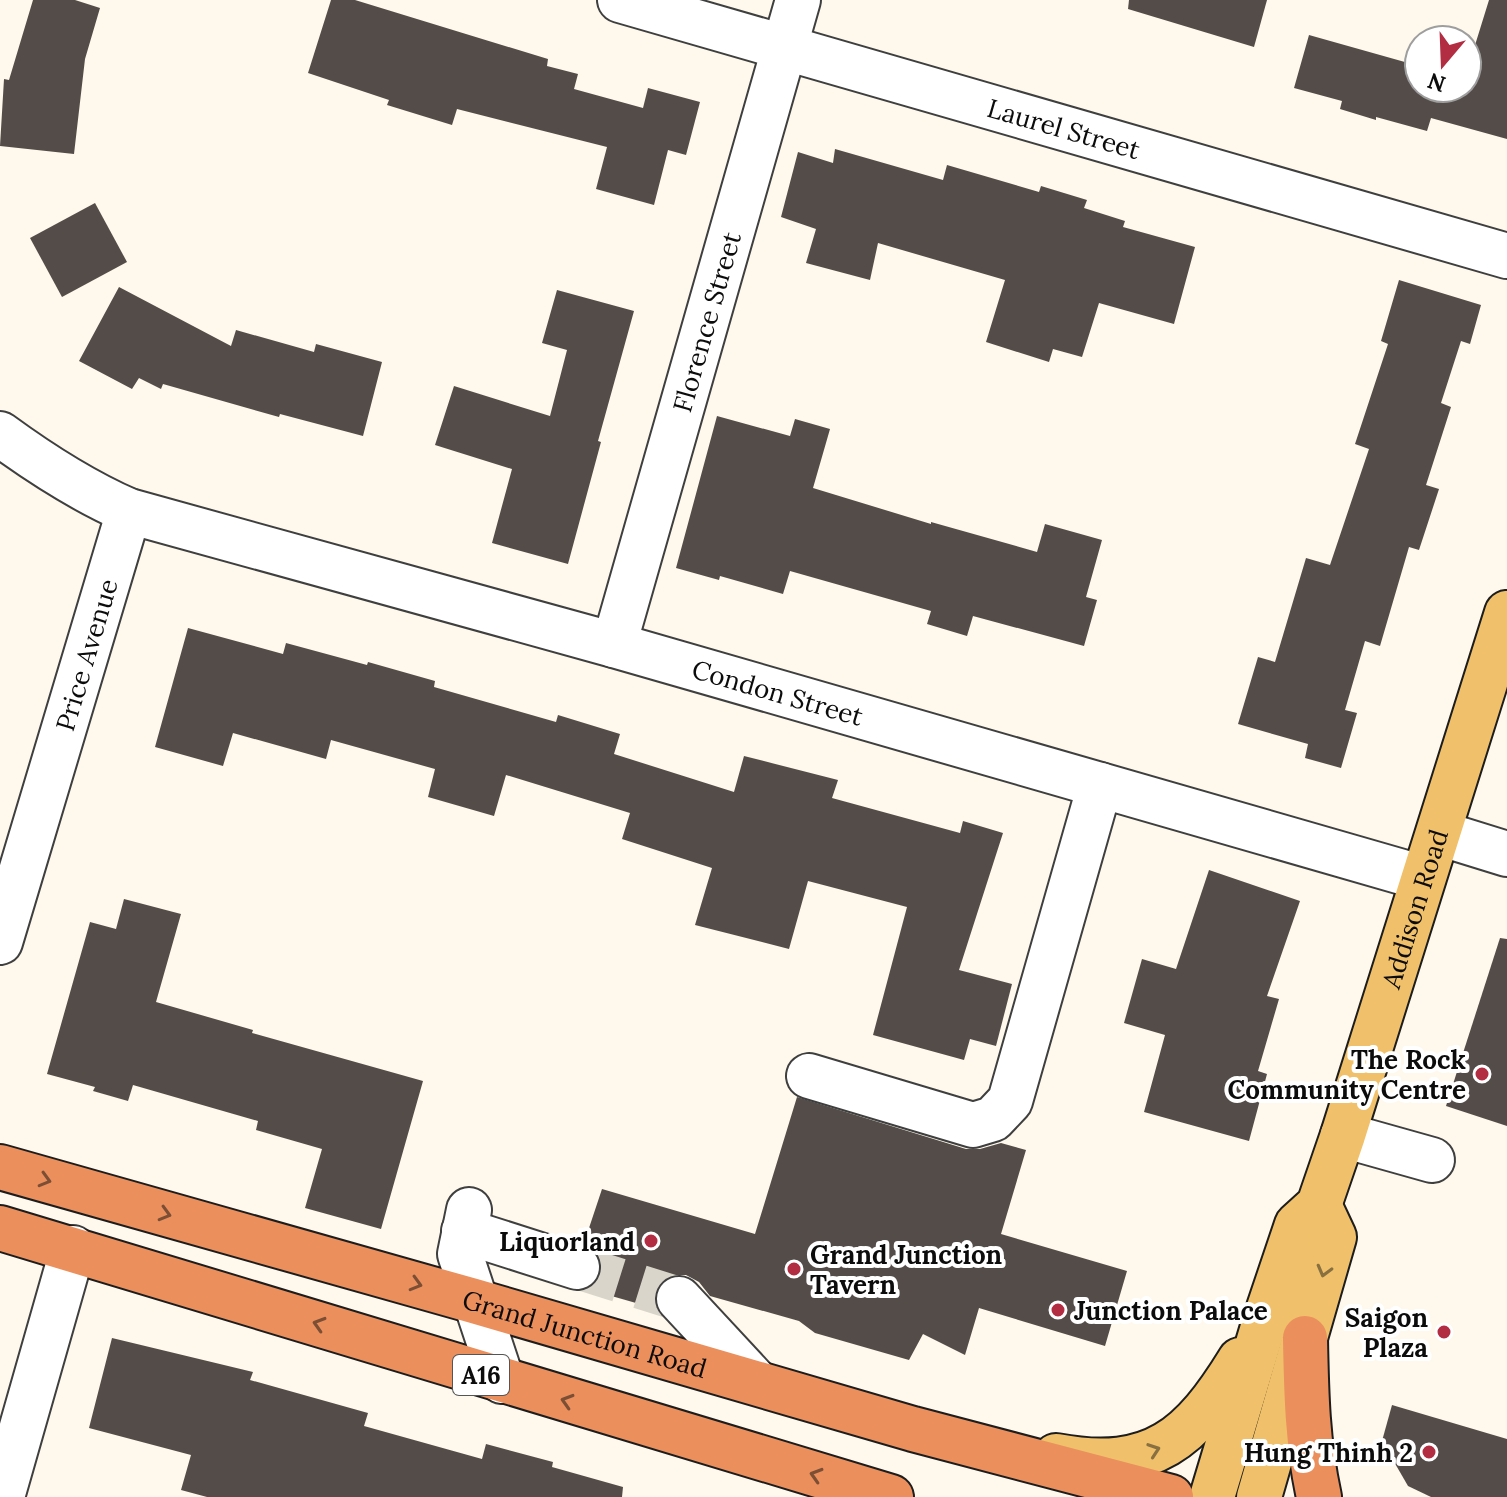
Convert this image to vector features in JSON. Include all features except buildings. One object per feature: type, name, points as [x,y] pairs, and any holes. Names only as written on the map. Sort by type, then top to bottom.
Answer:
[{"type":"highway","name":"Grand Junction Road","points":[[0,1167],[913,1429],[1171,1497]]},
{"type":"highway","points":[[73,1248],[90,1193]]},
{"type":"highway","name":"A16","points":[[0,1228],[891,1497]]},
{"type":"highway","points":[[1305,1338],[1306,1422],[1319,1497]]},
{"type":"main road","name":"Addison Road","points":[[1212,1497],[1297,1225],[1319,1205],[1343,1135],[1507,613]]},
{"type":"main road","points":[[1259,1497],[1334,1237],[1319,1205]]},
{"type":"main road","points":[[913,1429],[1084,1461],[1128,1458],[1166,1446],[1193,1425],[1213,1401],[1266,1317]]},
{"type":"street","name":"Laurel Street","points":[[620,0],[1507,256]]},
{"type":"street","name":"Florence Street","points":[[614,645],[798,0]]},
{"type":"street","points":[[0,434],[62,476],[129,511]]},
{"type":"street","name":"Condon Street","points":[[129,511],[614,645],[1423,878]]},
{"type":"street","name":"Price Avenue","points":[[0,942],[129,511]]},
{"type":"street","points":[[809,1076],[973,1125],[993,1119],[1010,1101],[1100,785]]},
{"type":"street","points":[[1439,833],[1507,854]]},
{"type":"street","points":[[1343,1135],[1432,1160]]},
{"type":"street","points":[[502,1381],[460,1254],[466,1220],[577,1267]]},
{"type":"street","points":[[2,1497],[73,1248]]},
{"type":"street","points":[[679,1299],[756,1382]]},
{"type":"tunnel","points":[[577,1267],[679,1299]]},
{"type":"place","name":"The Rock Community Centre","points":[[1482,1074]]},
{"type":"place","name":"Liquorland","points":[[651,1241]]},
{"type":"place","name":"Grand Junction Tavern","points":[[794,1269]]},
{"type":"place","name":"Junction Palace","points":[[1058,1310]]},
{"type":"place","name":"Saigon Plaza","points":[[1444,1332]]},
{"type":"place","name":"Hung Thinh 2","points":[[1429,1452]]}]
